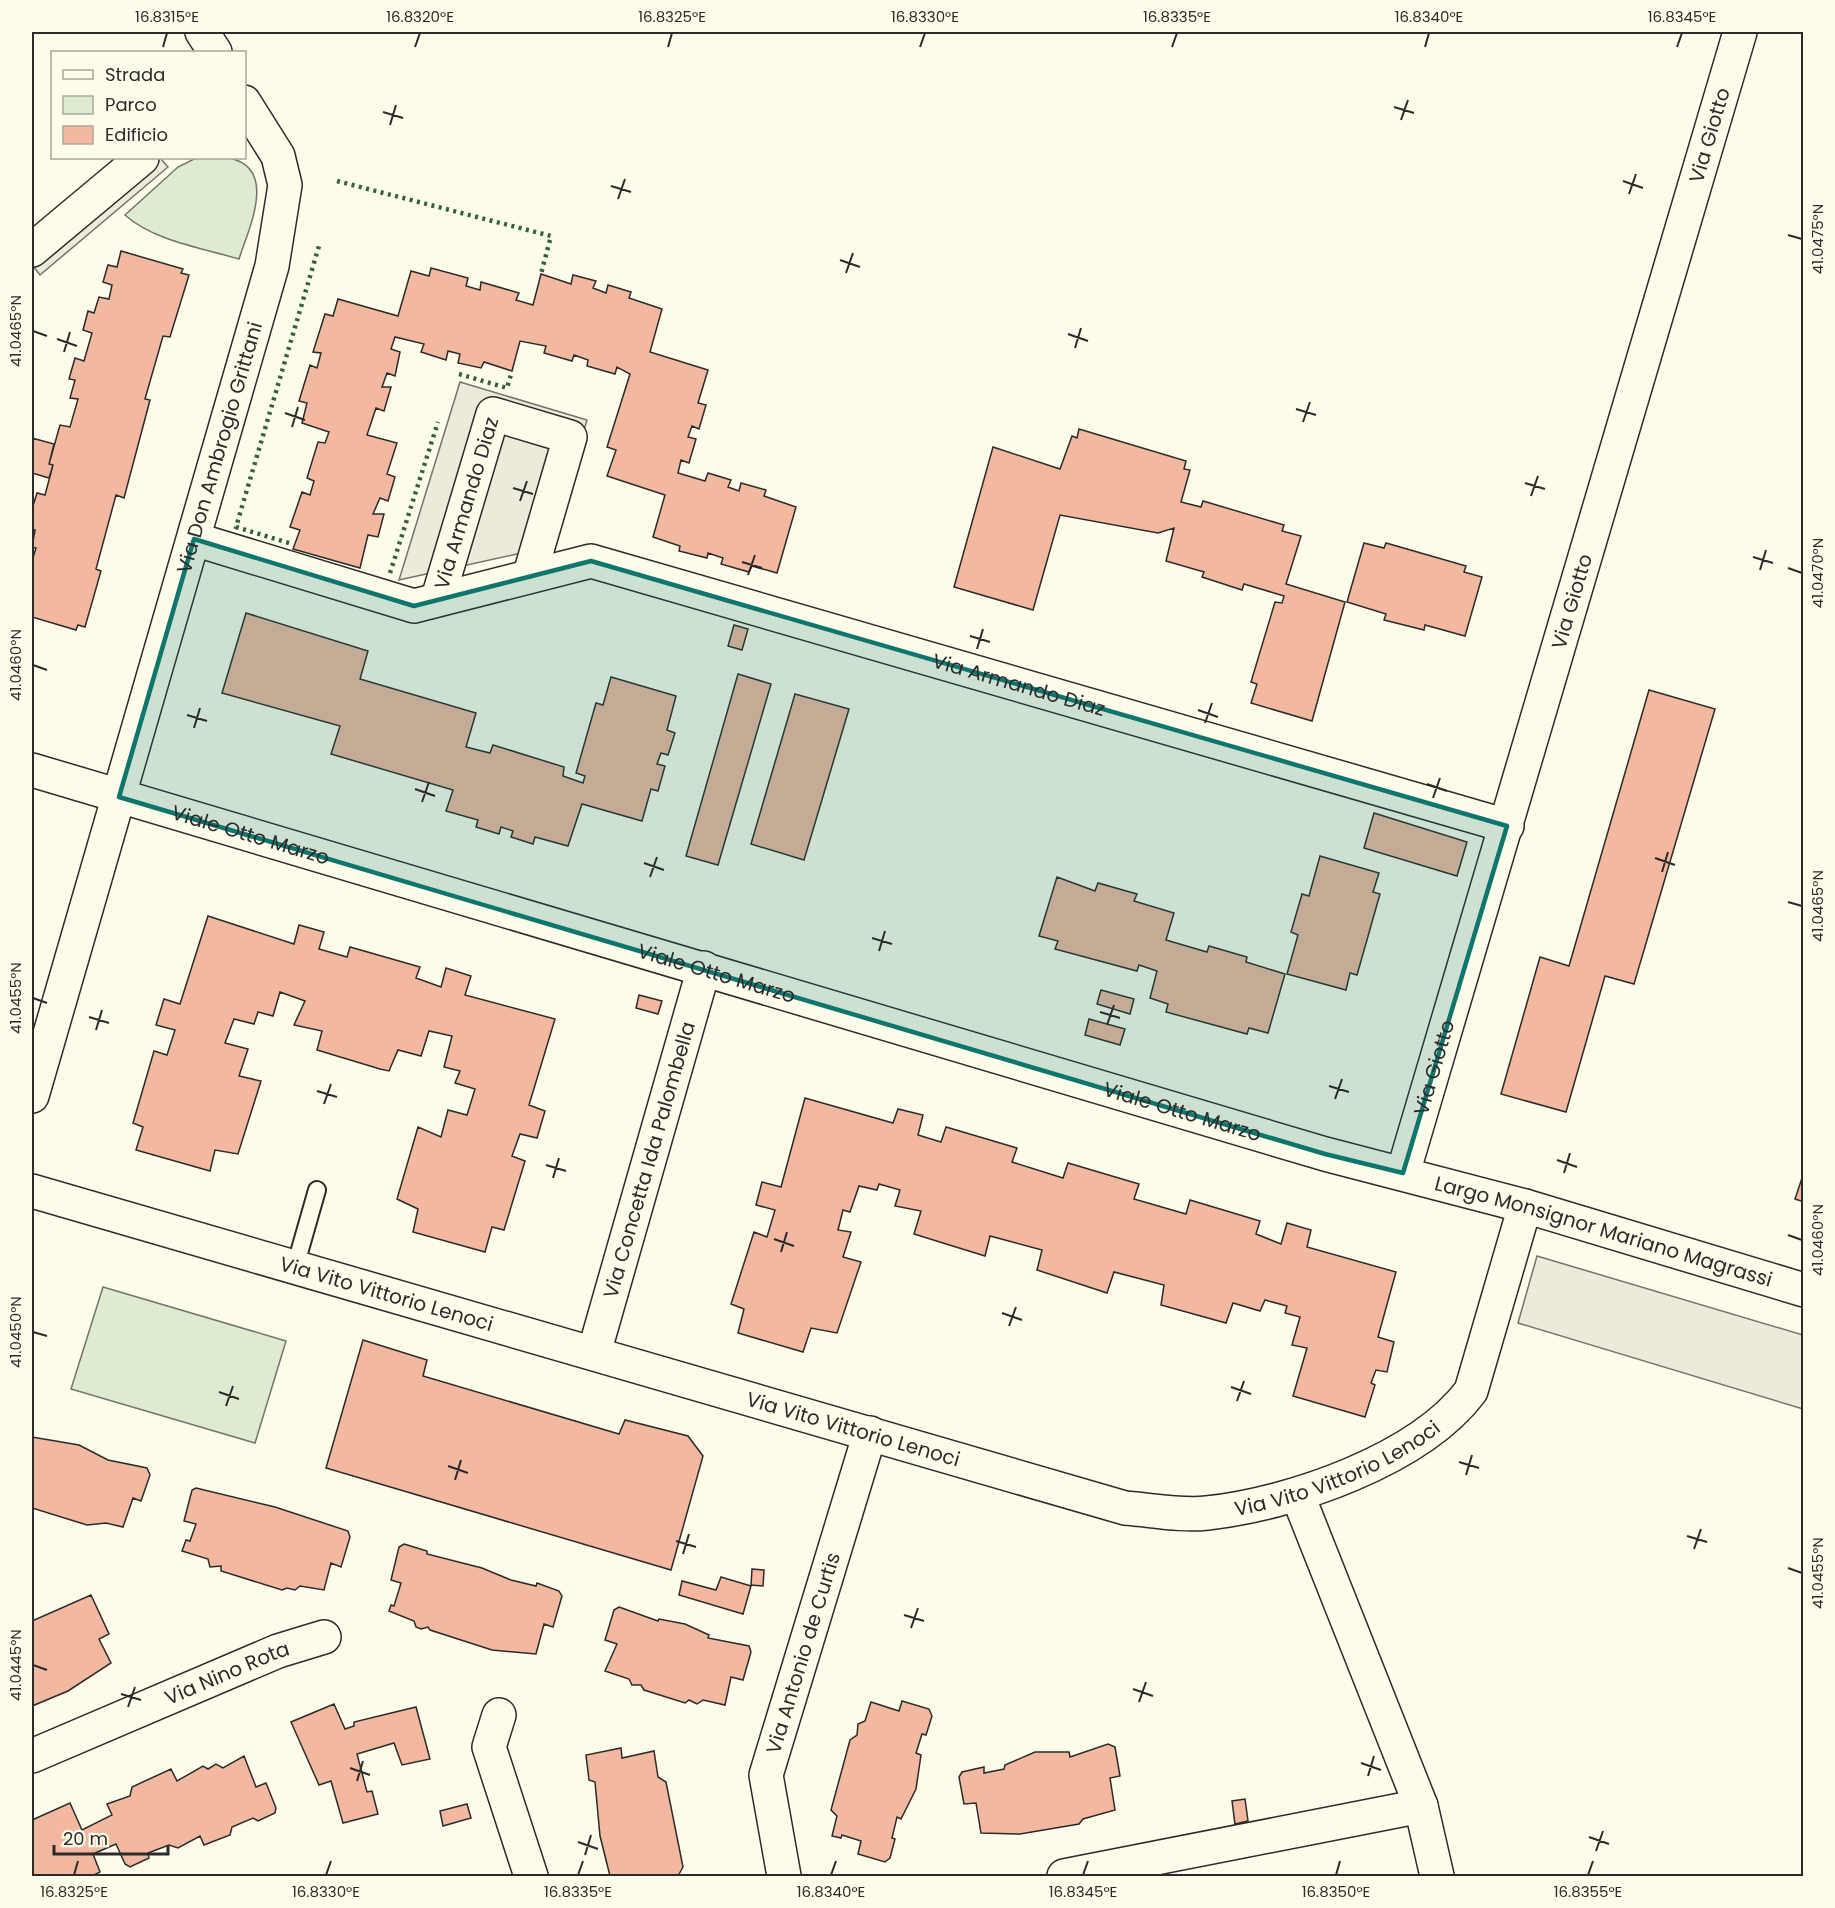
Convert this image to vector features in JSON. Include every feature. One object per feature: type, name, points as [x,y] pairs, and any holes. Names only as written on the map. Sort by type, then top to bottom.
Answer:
[{"type":"street","points":[[202,32],[213,51]]},
{"type":"street","name":"Via Giotto","points":[[1403,1173],[1740,32]]},
{"type":"street","name":"Via Don Ambrogio Grittani","points":[[32,1096],[272,266],[285,184],[278,156],[246,105]]},
{"type":"street","points":[[32,250],[141,159]]},
{"type":"street","name":"Via Armando Diaz","points":[[438,598],[493,414],[570,436],[530,574]]},
{"type":"street","name":"Via Armando Diaz","points":[[194,539],[414,606],[530,574],[591,561],[1507,826]]},
{"type":"street","name":"Viale Otto Marzo","points":[[32,770],[1325,1154],[1403,1173]]},
{"type":"street","name":"Via Concetta Ida Palombella","points":[[594,1353],[704,968]]},
{"type":"street","name":"Largo Monsignor Mariano Magrassi","points":[[1403,1173],[1525,1206],[1803,1290]]},
{"type":"street","name":"Via Vito Vittorio Lenoci","points":[[32,1191],[1125,1508],[1206,1513],[1298,1496],[1401,1451],[1458,1407],[1471,1391],[1525,1206]]},
{"type":"street","name":"Via Antonio de Curtis","points":[[784,1876],[766,1775],[870,1433]]},
{"type":"street","points":[[1298,1496],[1421,1806],[1437,1876]]},
{"type":"street","name":"Via Nino Rota","points":[[32,1756],[278,1651],[324,1637]]},
{"type":"street","points":[[499,1715],[489,1747],[531,1876]]},
{"type":"street","points":[[1064,1876],[1421,1806]]},
{"type":"lane","points":[[295,1267],[317,1190]]},
{"type":"highlighted area","points":[[194,539],[414,606],[591,561],[1507,826],[1403,1173],[1325,1154],[119,797]]},
{"type":"green space","points":[[194,159],[232,159],[244,164],[253,174],[257,187],[256,201],[239,259],[164,237],[137,224],[125,215],[178,167]]},
{"type":"green space","points":[[103,1287],[286,1341],[255,1443],[71,1389]]},
{"type":"shaded area","points":[[159,159],[168,167],[40,275],[33,266]]},
{"type":"shaded area","points":[[460,382],[587,420],[549,547],[399,580]]},
{"type":"shaded area","points":[[1537,1256],[1803,1335],[1803,1409],[1518,1323]]},
{"type":"building","points":[[121,251],[183,269],[181,273],[189,275],[170,337],[163,336],[145,399],[150,400],[124,498],[116,495],[96,569],[101,571],[85,627],[78,625],[76,630],[32,617],[32,561],[36,548],[32,547],[35,530],[32,529],[32,509],[37,493],[45,495],[53,465],[49,464],[60,425],[70,427],[78,399],[70,398],[75,380],[69,379],[75,358],[84,361],[92,333],[83,330],[88,311],[94,313],[99,297],[109,299],[112,285],[103,282],[108,265],[117,267]]},
{"type":"building","points":[[431,268],[468,278],[466,286],[480,290],[481,282],[519,293],[516,300],[533,305],[541,274],[571,284],[573,275],[596,281],[593,288],[606,293],[608,285],[631,292],[629,298],[662,309],[650,352],[708,370],[698,403],[706,405],[699,429],[692,426],[688,437],[696,439],[689,463],[681,460],[678,473],[705,481],[708,473],[731,480],[728,487],[739,491],[741,483],[766,490],[764,496],[796,507],[777,573],[752,566],[749,572],[721,564],[723,558],[708,553],[707,558],[679,551],[680,546],[653,537],[665,495],[607,476],[616,450],[607,447],[630,374],[617,367],[615,374],[587,366],[588,360],[574,355],[572,361],[544,353],[546,346],[520,341],[512,371],[484,362],[481,368],[458,363],[460,354],[448,351],[446,360],[421,352],[424,344],[395,337],[391,349],[400,352],[395,376],[387,373],[382,387],[391,387],[384,411],[376,408],[367,435],[397,443],[387,474],[395,477],[388,501],[380,498],[373,514],[384,514],[378,537],[368,535],[360,568],[293,549],[300,530],[290,527],[302,492],[310,495],[314,481],[307,478],[318,442],[325,443],[329,432],[302,423],[307,403],[299,401],[310,365],[317,368],[321,353],[313,352],[325,314],[333,316],[338,299],[398,316],[411,271],[429,276]]},
{"type":"building","points":[[1079,429],[1186,461],[1184,469],[1190,470],[1181,502],[1201,507],[1203,501],[1284,525],[1282,531],[1301,536],[1286,584],[1345,602],[1312,721],[1251,703],[1257,684],[1251,682],[1275,602],[1282,603],[1284,596],[1244,584],[1242,590],[1202,577],[1204,572],[1166,561],[1174,528],[1158,533],[1060,515],[1033,610],[954,587],[993,447],[1060,469],[1072,436],[1077,438]]},
{"type":"building","points":[[32,438],[54,444],[49,464],[53,465],[49,478],[32,473]]},
{"type":"building","points":[[1364,543],[1384,548],[1386,543],[1466,566],[1464,572],[1482,577],[1465,636],[1425,625],[1424,630],[1384,620],[1386,614],[1347,602]]},
{"type":"building","points":[[246,613],[368,651],[360,679],[476,713],[466,747],[490,753],[493,745],[564,767],[563,776],[583,783],[585,776],[576,773],[596,703],[603,705],[611,677],[676,696],[667,730],[675,733],[668,755],[661,753],[657,764],[665,766],[658,791],[651,789],[642,821],[582,804],[568,846],[535,837],[533,844],[511,837],[513,831],[501,827],[499,834],[476,827],[478,820],[446,811],[453,790],[331,754],[340,726],[222,693]]},
{"type":"building","points":[[734,625],[748,629],[742,650],[728,646]]},
{"type":"building","points":[[738,674],[771,684],[718,865],[686,856]]},
{"type":"building","points":[[1649,690],[1715,709],[1634,984],[1605,976],[1566,1112],[1501,1094],[1540,957],[1569,966]]},
{"type":"building","points":[[795,694],[849,709],[804,860],[751,844]]},
{"type":"building","points":[[1374,813],[1467,842],[1457,876],[1364,848]]},
{"type":"building","points":[[1320,856],[1379,873],[1373,892],[1380,894],[1357,975],[1350,973],[1346,990],[1287,974],[1298,935],[1291,932],[1302,894],[1309,896]]},
{"type":"building","points":[[1057,877],[1095,891],[1098,883],[1137,894],[1134,901],[1174,913],[1166,940],[1207,952],[1209,946],[1247,957],[1246,962],[1285,974],[1268,1033],[1249,1028],[1247,1034],[1166,1012],[1168,1004],[1150,998],[1157,971],[1139,965],[1137,971],[1055,949],[1058,941],[1039,936]]},
{"type":"building","points":[[208,916],[294,944],[299,925],[324,932],[319,949],[347,957],[350,947],[420,967],[416,978],[441,987],[446,968],[471,976],[465,995],[555,1019],[529,1105],[545,1111],[537,1138],[520,1134],[512,1156],[525,1161],[504,1230],[492,1227],[485,1252],[413,1232],[418,1209],[397,1199],[418,1127],[441,1137],[448,1110],[467,1115],[475,1089],[455,1083],[460,1071],[444,1067],[452,1036],[429,1031],[421,1056],[398,1050],[389,1071],[380,1069],[317,1050],[322,1031],[294,1025],[305,1001],[280,992],[273,1016],[258,1012],[254,1024],[234,1019],[225,1043],[248,1049],[239,1076],[261,1081],[238,1154],[215,1150],[210,1171],[136,1150],[143,1127],[133,1123],[154,1051],[167,1055],[175,1030],[156,1025],[164,999],[180,1004]]},
{"type":"building","points":[[1101,990],[1134,999],[1130,1014],[1097,1004]]},
{"type":"building","points":[[639,995],[662,1001],[658,1014],[636,1008]]},
{"type":"building","points":[[1089,1019],[1125,1029],[1120,1045],[1085,1035]]},
{"type":"building","points":[[805,1098],[893,1123],[898,1109],[923,1115],[918,1135],[941,1142],[946,1127],[1017,1148],[1012,1162],[1063,1178],[1068,1163],[1139,1184],[1134,1199],[1186,1214],[1190,1200],[1260,1221],[1256,1234],[1281,1244],[1287,1223],[1311,1230],[1307,1247],[1396,1272],[1378,1337],[1394,1342],[1387,1372],[1376,1370],[1371,1383],[1375,1385],[1365,1417],[1293,1396],[1307,1348],[1292,1345],[1300,1317],[1285,1313],[1287,1306],[1265,1300],[1260,1311],[1233,1303],[1226,1323],[1161,1305],[1164,1285],[1114,1272],[1107,1293],[1037,1270],[1042,1250],[990,1236],[985,1256],[914,1234],[921,1211],[895,1206],[900,1190],[879,1184],[877,1190],[859,1186],[850,1212],[843,1210],[838,1230],[851,1232],[843,1257],[861,1262],[837,1333],[811,1328],[803,1352],[738,1333],[744,1309],[731,1304],[754,1232],[767,1237],[775,1210],[756,1205],[762,1182],[781,1187]]},
{"type":"building","points":[[1804,1172],[1804,1202],[1795,1199]]},
{"type":"building","points":[[363,1340],[427,1360],[423,1376],[619,1434],[625,1420],[688,1436],[703,1456],[671,1570],[326,1468]]},
{"type":"building","points":[[32,1437],[79,1445],[108,1460],[147,1468],[150,1475],[141,1501],[133,1498],[123,1527],[106,1523],[87,1525],[32,1508]]},
{"type":"building","points":[[196,1488],[275,1507],[348,1531],[350,1537],[341,1567],[331,1563],[324,1590],[300,1586],[295,1590],[287,1588],[282,1590],[221,1571],[221,1566],[210,1567],[208,1559],[182,1551],[186,1540],[190,1541],[196,1524],[184,1521],[192,1490]]},
{"type":"building","points":[[404,1544],[427,1551],[427,1554],[482,1568],[511,1580],[536,1586],[537,1583],[559,1591],[562,1596],[553,1627],[544,1624],[536,1654],[492,1650],[430,1630],[428,1627],[421,1629],[416,1627],[414,1621],[389,1611],[391,1605],[394,1606],[401,1583],[391,1580],[399,1547]]},
{"type":"building","points":[[752,1569],[764,1570],[763,1586],[751,1585]]},
{"type":"building","points":[[721,1577],[751,1586],[743,1614],[679,1595],[682,1581],[716,1590]]},
{"type":"building","points":[[91,1595],[109,1634],[99,1639],[111,1663],[68,1691],[32,1706],[32,1621]]},
{"type":"building","points":[[619,1607],[658,1621],[659,1619],[685,1624],[709,1635],[708,1638],[749,1646],[751,1652],[743,1680],[731,1677],[725,1705],[703,1700],[697,1704],[689,1700],[685,1703],[644,1690],[641,1685],[632,1685],[629,1679],[605,1671],[617,1644],[605,1640],[614,1610]]},
{"type":"building","points":[[902,1701],[929,1709],[932,1716],[926,1735],[922,1734],[916,1753],[921,1755],[916,1789],[901,1819],[897,1817],[890,1858],[885,1862],[858,1854],[861,1841],[842,1835],[841,1838],[832,1836],[837,1816],[831,1810],[850,1740],[857,1735],[858,1724],[865,1721],[871,1702],[899,1711]]},
{"type":"building","points":[[334,1704],[345,1729],[354,1726],[354,1722],[416,1707],[430,1759],[402,1765],[394,1743],[357,1754],[367,1792],[372,1791],[378,1814],[343,1823],[331,1781],[319,1785],[291,1722]]},
{"type":"building","points":[[1108,1744],[1115,1747],[1120,1776],[1110,1778],[1115,1810],[1083,1819],[1079,1824],[1020,1834],[981,1833],[976,1803],[964,1804],[959,1777],[962,1772],[984,1767],[984,1773],[1004,1769],[1005,1765],[1035,1752],[1069,1752],[1070,1757]]},
{"type":"building","points":[[621,1748],[622,1758],[654,1751],[658,1777],[666,1782],[683,1867],[678,1876],[610,1876],[600,1836],[595,1782],[589,1780],[586,1755]]},
{"type":"building","points":[[244,1756],[256,1787],[266,1783],[276,1808],[275,1813],[258,1821],[253,1818],[232,1827],[230,1835],[204,1845],[200,1836],[178,1848],[169,1845],[148,1853],[149,1858],[130,1867],[125,1864],[116,1844],[93,1854],[100,1872],[92,1876],[32,1876],[32,1820],[70,1803],[82,1830],[112,1815],[107,1804],[130,1796],[132,1787],[171,1769],[177,1781],[203,1766],[208,1769],[216,1764],[223,1768]]},
{"type":"building","points":[[1245,1799],[1248,1821],[1235,1824],[1232,1801]]},
{"type":"building","points":[[467,1804],[471,1818],[443,1826],[440,1811]]},
{"type":"hedge","points":[[337,181],[551,236],[541,274]]},
{"type":"hedge","points":[[289,543],[236,527],[319,246]]},
{"type":"hedge","points":[[459,374],[507,388],[512,371]]},
{"type":"hedge","points":[[390,573],[438,422]]}]
